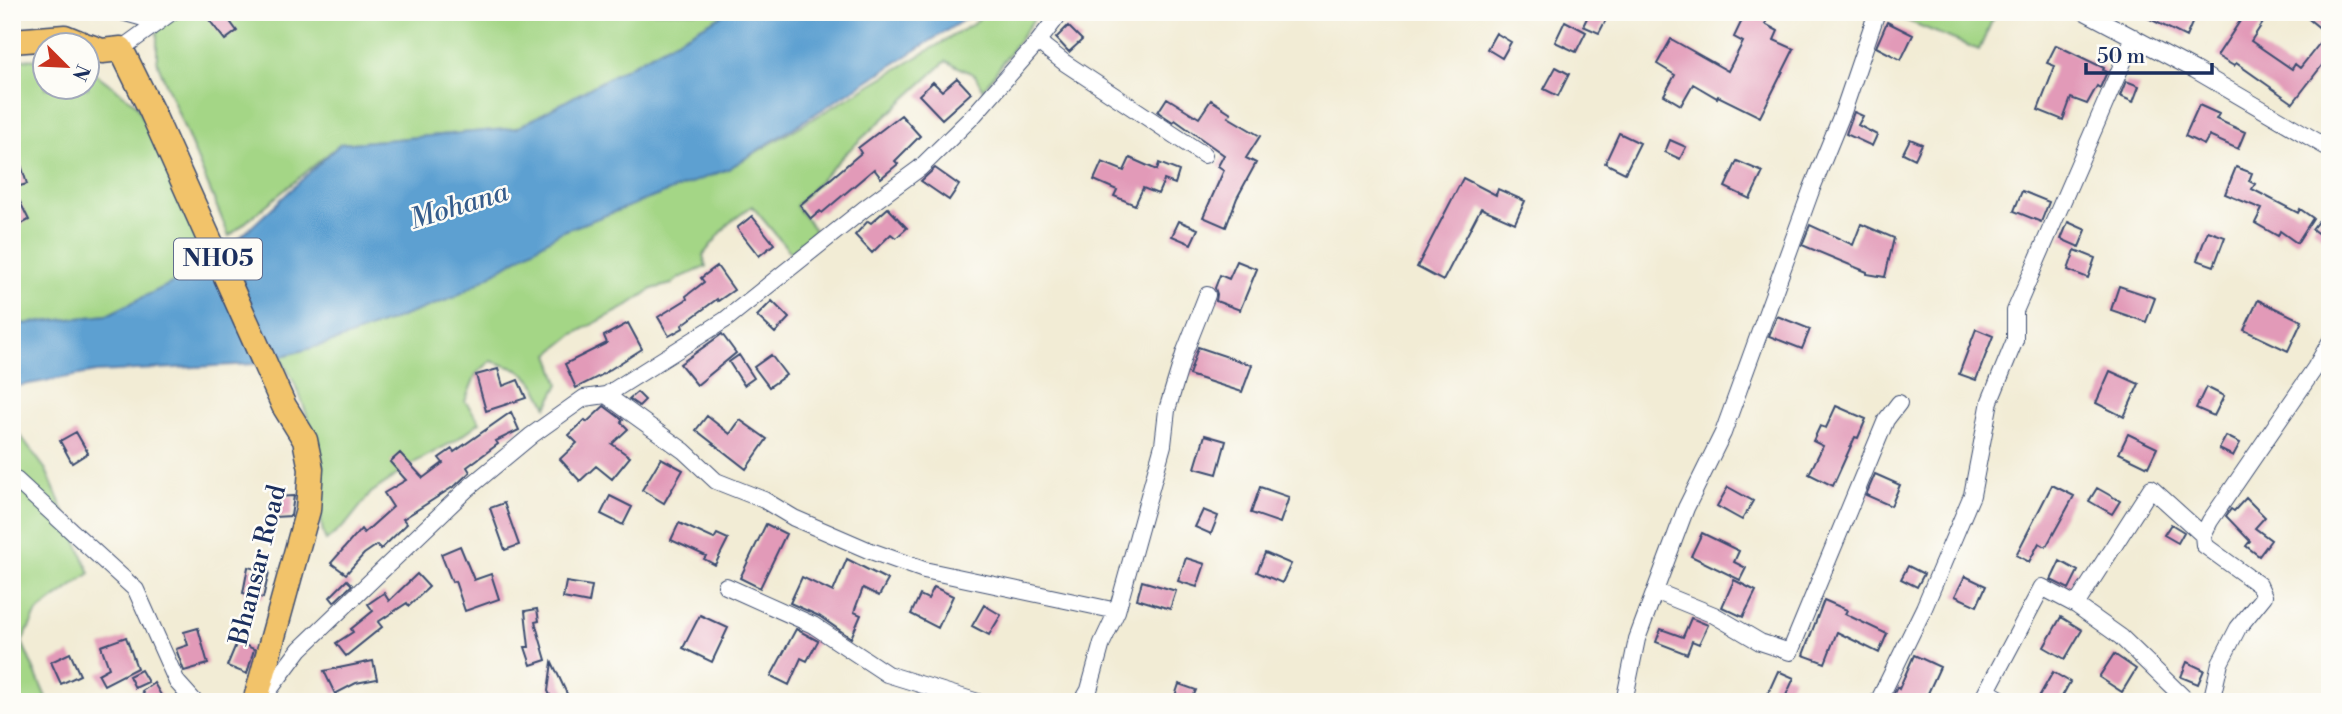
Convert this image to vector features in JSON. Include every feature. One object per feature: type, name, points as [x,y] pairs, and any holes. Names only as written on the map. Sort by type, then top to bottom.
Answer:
[{"type":"main road","points":[[12,41],[32,39]]},
{"type":"main road","points":[[102,51],[121,49]]},
{"type":"main road","name":"Bhansar Road","points":[[121,49],[284,406],[305,440],[311,469],[308,510],[258,702]]},
{"type":"street","points":[[122,12],[158,22]]},
{"type":"street","points":[[121,49],[172,12]]},
{"type":"street","points":[[258,702],[300,649],[467,489],[532,435],[584,398],[606,396],[725,320],[920,168],[972,116],[1061,12]]},
{"type":"street","points":[[1624,702],[1637,639],[1686,508],[1723,433],[1812,188],[1843,112],[1877,12]]},
{"type":"street","points":[[2085,12],[2330,149]]},
{"type":"street","points":[[1878,702],[1924,608],[1972,495],[1990,401],[2015,340],[2015,311],[2134,37]]},
{"type":"street","points":[[1038,42],[1065,63],[1204,155]]},
{"type":"street","points":[[1082,702],[1102,643],[1117,611],[1163,445],[1167,410],[1185,351],[1207,295]]},
{"type":"street","points":[[2211,702],[2220,663],[2238,628],[2264,596],[2259,585],[2204,545],[2203,535],[2330,342]]},
{"type":"street","points":[[606,396],[684,451],[716,481],[764,500],[794,518],[868,550],[924,570],[1117,611]]},
{"type":"street","points":[[1655,591],[1714,615],[1760,642],[1790,652],[1886,420],[1899,403]]},
{"type":"street","points":[[12,481],[16,480],[136,590],[177,682],[193,701]]},
{"type":"street","points":[[2076,606],[2151,488],[2203,535]]},
{"type":"street","points":[[726,586],[813,625],[887,674],[978,702]]},
{"type":"street","points":[[2006,702],[1984,697],[2042,587],[2076,606],[2121,637],[2188,702]]},
{"type":"green space","points":[[157,12],[728,12],[517,128],[340,144],[229,236],[157,62]]},
{"type":"green space","points":[[986,12],[1039,12],[983,90],[975,75],[946,61],[845,154],[796,206],[815,230],[791,253],[752,206],[728,224],[703,255],[706,267],[679,278],[672,284],[652,289],[624,308],[574,334],[549,354],[559,384],[547,407],[532,380],[526,375],[491,361],[476,374],[465,401],[480,422],[455,441],[417,461],[371,493],[347,523],[326,541],[322,527],[320,481],[312,433],[302,401],[279,357],[336,341],[455,297],[561,232],[728,169],[973,24]]},
{"type":"green space","points":[[1886,12],[1996,12],[1979,50]]},
{"type":"green space","points":[[12,60],[32,60],[32,102],[102,102],[102,78],[136,104],[213,263],[107,315],[12,325]]},
{"type":"green space","points":[[12,424],[46,470],[90,573],[37,612],[22,642],[48,702],[12,702]]},
{"type":"water","name":"Mohana","points":[[728,12],[976,12],[728,169],[561,232],[455,297],[336,341],[254,364],[96,372],[12,387],[12,325],[107,315],[213,263],[340,144],[517,128]]},
{"type":"building","points":[[203,12],[223,12],[237,31],[225,40]]},
{"type":"building","points":[[1590,12],[1610,12],[1599,33],[1583,26]]},
{"type":"building","points":[[1746,12],[1771,12],[1765,24],[1778,31],[1774,40],[1794,49],[1760,117],[1693,84],[1681,105],[1664,95],[1675,75],[1657,64],[1671,39],[1728,71],[1743,42],[1734,37]]},
{"type":"building","points":[[2136,12],[2174,12],[2193,21],[2186,37]]},
{"type":"building","points":[[2246,12],[2270,12],[2251,41],[2292,69],[2295,64],[2300,68],[2327,34],[2300,12],[2330,12],[2330,55],[2293,103],[2236,63],[2234,66],[2217,56]]},
{"type":"building","points":[[1565,21],[1586,32],[1576,52],[1555,42]]},
{"type":"building","points":[[1887,22],[1913,35],[1901,60],[1876,47]]},
{"type":"building","points":[[1068,26],[1082,40],[1069,52],[1056,38]]},
{"type":"building","points":[[1496,33],[1511,42],[1502,58],[1487,49]]},
{"type":"building","points":[[2056,45],[2104,68],[2107,72],[2100,88],[2097,86],[2087,104],[2071,98],[2063,120],[2038,110],[2055,66],[2047,63]]},
{"type":"building","points":[[1556,67],[1569,74],[1558,96],[1544,89]]},
{"type":"building","points":[[957,78],[971,93],[942,119],[919,95],[933,82],[942,91]]},
{"type":"building","points":[[2126,81],[2139,86],[2133,102],[2120,96]]},
{"type":"building","points":[[1167,98],[1199,118],[1211,100],[1231,113],[1228,117],[1260,136],[1246,158],[1256,163],[1237,198],[1226,227],[1203,217],[1224,170],[1218,166],[1224,155],[1175,120],[1173,122],[1158,112]]},
{"type":"building","points":[[2199,105],[2219,114],[2216,119],[2245,132],[2238,149],[2209,136],[2204,145],[2185,136]]},
{"type":"building","points":[[1854,112],[1863,116],[1858,125],[1877,135],[1872,146],[1846,134]]},
{"type":"building","points":[[901,115],[920,136],[895,161],[898,164],[881,178],[874,169],[822,213],[820,211],[811,219],[800,205],[861,153],[858,148]]},
{"type":"building","points":[[1619,133],[1640,143],[1625,173],[1605,163]]},
{"type":"building","points":[[1910,139],[1922,144],[1915,159],[1903,153]]},
{"type":"building","points":[[1670,140],[1686,147],[1680,159],[1665,152]]},
{"type":"building","points":[[15,145],[27,184],[13,188],[29,220],[12,229],[12,146]]},
{"type":"building","points":[[1130,158],[1157,170],[1159,163],[1179,171],[1175,184],[1164,180],[1158,194],[1143,188],[1135,205],[1114,196],[1117,190],[1094,180],[1102,162],[1124,171]]},
{"type":"building","points":[[1737,161],[1763,172],[1750,199],[1725,187]]},
{"type":"building","points":[[2236,167],[2252,173],[2249,181],[2255,184],[2252,189],[2298,213],[2300,209],[2313,218],[2297,243],[2280,231],[2278,236],[2255,223],[2262,209],[2225,194]]},
{"type":"building","points":[[935,168],[959,185],[949,200],[921,181]]},
{"type":"building","points":[[1463,178],[1496,195],[1498,189],[1525,201],[1515,223],[1481,208],[1443,281],[1417,267]]},
{"type":"building","points":[[2022,191],[2049,202],[2041,222],[2014,211]]},
{"type":"building","points":[[2330,206],[2330,231],[2324,238],[2312,229]]},
{"type":"building","points":[[888,208],[907,228],[896,238],[891,234],[872,253],[855,235],[868,221],[871,223]]},
{"type":"building","points":[[752,216],[774,244],[759,256],[737,228]]},
{"type":"building","points":[[1179,221],[1198,229],[1191,244],[1172,236]]},
{"type":"building","points":[[2068,222],[2086,230],[2079,247],[2061,239]]},
{"type":"building","points":[[1861,224],[1894,238],[1885,277],[1867,274],[1802,245],[1810,225],[1853,245]]},
{"type":"building","points":[[2208,231],[2225,237],[2214,266],[2197,260]]},
{"type":"building","points":[[2075,250],[2095,258],[2088,278],[2068,270]]},
{"type":"building","points":[[1237,261],[1257,269],[1240,310],[1216,301],[1215,288],[1220,275],[1229,279]]},
{"type":"building","points":[[717,266],[734,290],[718,301],[717,299],[682,325],[683,328],[669,336],[658,317],[687,299],[686,296],[704,282],[701,278]]},
{"type":"building","points":[[2119,286],[2155,298],[2146,322],[2111,310]]},
{"type":"building","points":[[2258,300],[2302,321],[2288,351],[2244,330]]},
{"type":"building","points":[[772,301],[789,318],[775,333],[757,316]]},
{"type":"building","points":[[1777,316],[1810,329],[1802,349],[1769,336]]},
{"type":"building","points":[[628,323],[642,349],[576,388],[565,364],[607,343],[604,336]]},
{"type":"building","points":[[1976,329],[1993,336],[1976,380],[1959,374]]},
{"type":"building","points":[[722,334],[736,353],[697,385],[680,364]]},
{"type":"building","points":[[1198,347],[1252,365],[1242,392],[1189,375]]},
{"type":"building","points":[[739,355],[754,378],[744,385],[729,362]]},
{"type":"building","points":[[771,355],[786,375],[769,387],[754,367]]},
{"type":"building","points":[[498,369],[503,386],[518,380],[526,398],[486,411],[476,375]]},
{"type":"building","points":[[2110,371],[2139,384],[2124,417],[2096,403]]},
{"type":"building","points":[[2206,387],[2224,396],[2214,416],[2196,408]]},
{"type":"building","points":[[637,392],[645,400],[639,406],[629,399]]},
{"type":"building","points":[[604,406],[623,420],[621,422],[628,429],[612,444],[630,457],[612,479],[596,466],[580,481],[560,459],[577,443],[569,435]]},
{"type":"building","points":[[1836,406],[1866,419],[1833,486],[1809,474],[1823,446],[1813,441],[1820,426],[1826,428]]},
{"type":"building","points":[[511,412],[519,430],[496,441],[498,444],[467,467],[470,472],[456,485],[403,519],[407,524],[381,549],[377,545],[364,554],[346,574],[331,563],[361,529],[364,533],[393,507],[384,493],[406,480],[390,462],[400,453],[423,478],[443,463],[439,458],[452,449],[454,452]]},
{"type":"building","points":[[707,416],[730,434],[740,420],[767,439],[746,469],[696,430]]},
{"type":"building","points":[[76,432],[88,453],[72,463],[60,441]]},
{"type":"building","points":[[2128,434],[2157,448],[2148,467],[2119,453]]},
{"type":"building","points":[[1205,435],[1226,441],[1217,474],[1195,468]]},
{"type":"building","points":[[2226,436],[2240,443],[2233,456],[2219,449]]},
{"type":"building","points":[[661,458],[683,470],[664,503],[642,490]]},
{"type":"building","points":[[1875,474],[1900,485],[1891,506],[1866,495]]},
{"type":"building","points":[[2052,485],[2074,496],[2046,547],[2039,543],[2029,562],[2016,555]]},
{"type":"building","points":[[1260,487],[1289,497],[1280,523],[1251,513]]},
{"type":"building","points":[[1728,487],[1753,501],[1742,520],[1717,506]]},
{"type":"building","points":[[2097,488],[2120,501],[2112,514],[2089,501]]},
{"type":"building","points":[[294,496],[291,516],[274,517],[273,497]]},
{"type":"building","points":[[610,496],[632,507],[623,525],[601,514]]},
{"type":"building","points":[[2246,498],[2265,517],[2255,528],[2271,540],[2259,556],[2246,546],[2250,541],[2226,516]]},
{"type":"building","points":[[504,503],[519,545],[505,550],[490,508]]},
{"type":"building","points":[[1203,510],[1218,516],[1211,534],[1195,527]]},
{"type":"building","points":[[679,523],[714,539],[717,534],[728,539],[715,565],[704,559],[706,556],[671,540]]},
{"type":"building","points":[[766,524],[786,534],[760,588],[740,578]]},
{"type":"building","points":[[2171,524],[2184,532],[2178,543],[2164,535]]},
{"type":"building","points":[[1702,533],[1739,551],[1734,562],[1746,568],[1740,580],[1691,556]]},
{"type":"building","points":[[460,546],[474,580],[491,574],[499,599],[465,611],[455,581],[452,582],[441,554]]},
{"type":"building","points":[[1265,553],[1291,564],[1282,583],[1257,572]]},
{"type":"building","points":[[1186,558],[1205,564],[1197,587],[1178,581]]},
{"type":"building","points":[[847,559],[888,580],[879,596],[863,588],[854,612],[861,615],[851,638],[819,616],[790,603],[802,577],[833,592]]},
{"type":"building","points":[[2060,561],[2078,571],[2069,589],[2051,580]]},
{"type":"building","points":[[1908,566],[1924,574],[1917,587],[1901,579]]},
{"type":"building","points":[[248,567],[269,572],[263,598],[243,593]]},
{"type":"building","points":[[417,574],[429,587],[409,606],[407,603],[378,622],[382,627],[346,656],[336,643],[353,632],[351,629],[373,611],[368,604],[384,593],[389,601]]},
{"type":"building","points":[[1965,576],[1986,586],[1977,606],[1955,596]]},
{"type":"building","points":[[347,580],[352,585],[334,602],[330,597]]},
{"type":"building","points":[[1734,580],[1756,591],[1743,617],[1722,607]]},
{"type":"building","points":[[1142,581],[1176,591],[1170,609],[1137,599]]},
{"type":"building","points":[[566,582],[592,586],[589,603],[563,598]]},
{"type":"building","points":[[934,587],[953,596],[938,628],[911,614],[920,595],[928,599]]},
{"type":"building","points":[[1824,600],[1847,610],[1845,614],[1887,634],[1879,653],[1837,632],[1825,663],[1803,655]]},
{"type":"building","points":[[984,605],[1001,615],[989,635],[972,626]]},
{"type":"building","points":[[537,609],[539,621],[535,622],[546,660],[531,665],[525,647],[529,647],[525,611]]},
{"type":"building","points":[[700,615],[728,628],[712,662],[683,648]]},
{"type":"building","points":[[2061,617],[2082,630],[2065,659],[2044,647]]},
{"type":"building","points":[[1691,618],[1708,625],[1699,644],[1692,641],[1687,654],[1656,642],[1661,629],[1683,637]]},
{"type":"building","points":[[198,628],[208,664],[184,671],[176,649],[188,645],[184,632]]},
{"type":"building","points":[[796,629],[818,641],[807,661],[801,658],[789,685],[771,676]]},
{"type":"building","points":[[126,637],[137,668],[104,685],[98,674],[109,668],[101,646]]},
{"type":"building","points":[[237,642],[254,649],[247,674],[227,666]]},
{"type":"building","points":[[70,653],[80,675],[61,684],[51,662]]},
{"type":"building","points":[[2114,654],[2136,669],[2122,692],[2099,677]]},
{"type":"building","points":[[1914,655],[1940,667],[1924,702],[1890,702],[1897,687],[1899,689]]},
{"type":"building","points":[[373,661],[377,679],[356,683],[335,694],[324,671]]},
{"type":"building","points":[[552,662],[568,696],[557,702],[553,702],[548,691]]},
{"type":"building","points":[[2187,662],[2204,670],[2198,684],[2181,677]]},
{"type":"building","points":[[141,670],[148,682],[135,688],[129,676]]},
{"type":"building","points":[[1778,671],[1794,678],[1783,702],[1764,702]]},
{"type":"building","points":[[2053,672],[2070,682],[2059,702],[2036,702]]},
{"type":"building","points":[[154,683],[165,702],[148,702],[142,691]]},
{"type":"building","points":[[1179,684],[1196,690],[1191,702],[1173,702]]}]
